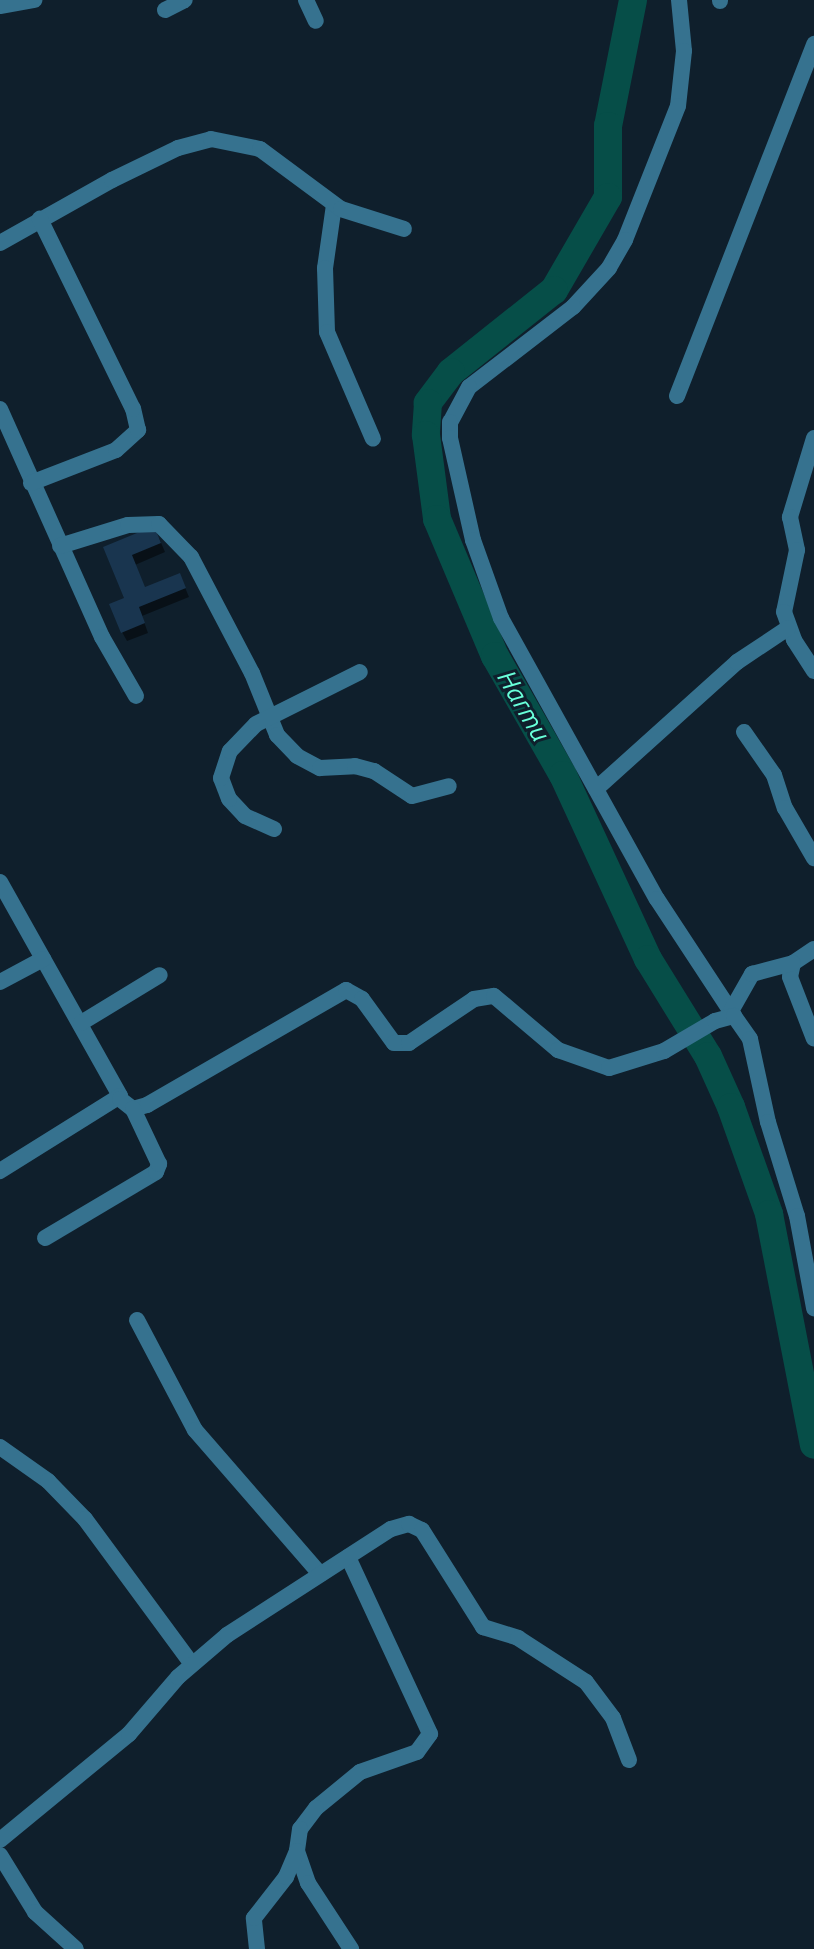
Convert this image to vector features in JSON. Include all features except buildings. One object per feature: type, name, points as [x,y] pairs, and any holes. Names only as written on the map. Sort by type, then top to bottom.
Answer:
[{"type":"street","points":[[0,6],[34,0]]},
{"type":"street","points":[[165,10],[185,0]]},
{"type":"street","points":[[306,0],[316,21]]},
{"type":"street","points":[[679,0],[684,51],[678,106],[625,240],[590,291],[532,342],[484,372],[469,387],[450,422],[464,507],[501,618],[669,919],[750,1039],[768,1122],[797,1216],[814,1308]]},
{"type":"street","points":[[677,396],[814,44]]},
{"type":"street","points":[[0,243],[178,148],[211,139],[260,149],[334,205],[404,229]]},
{"type":"street","points":[[334,205],[325,268],[327,332],[373,439]]},
{"type":"street","points":[[31,483],[116,450],[138,430],[133,409],[40,219]]},
{"type":"street","points":[[0,409],[60,546],[136,696]]},
{"type":"street","points":[[814,438],[790,517],[797,550],[784,600],[788,628],[814,671]]},
{"type":"street","points":[[60,546],[142,522],[163,527],[191,557],[277,735],[310,765],[364,768],[412,796],[449,786]]},
{"type":"street","points":[[596,789],[737,662],[788,628]]},
{"type":"street","points":[[274,829],[235,808],[221,778],[237,741],[269,716],[360,672]]},
{"type":"street","points":[[744,732],[774,775],[785,808],[814,858]]},
{"type":"street","points":[[0,882],[159,1164],[156,1172],[45,1238]]},
{"type":"street","points":[[0,1171],[346,990],[362,999],[386,1036],[401,1045],[474,999],[494,996],[558,1050],[590,1065],[609,1068],[664,1051],[732,1014],[752,974],[793,963],[814,949]]},
{"type":"street","points":[[0,982],[43,959]]},
{"type":"street","points":[[793,963],[790,977],[814,1039]]},
{"type":"street","points":[[81,1023],[160,975]]},
{"type":"street","points":[[137,1320],[195,1430],[320,1574]]},
{"type":"street","points":[[0,1447],[48,1481],[85,1519],[192,1664]]},
{"type":"street","points":[[0,1840],[129,1734],[192,1664],[320,1574],[391,1529],[409,1524],[422,1530],[483,1627],[518,1638],[586,1682],[613,1718],[629,1760]]},
{"type":"street","points":[[257,1949],[254,1918],[278,1890],[297,1851],[300,1829],[316,1808],[370,1767],[424,1748],[430,1734],[348,1557]]},
{"type":"street","points":[[297,1851],[308,1883],[351,1949]]},
{"type":"street","points":[[0,1855],[35,1912],[76,1949]]},
{"type":"waterway","name":"Harmu","points":[[633,0],[608,126],[608,197],[554,290],[451,372],[428,403],[426,435],[437,519],[495,656],[563,775],[648,959],[708,1056],[731,1107],[769,1214],[814,1445]]}]
